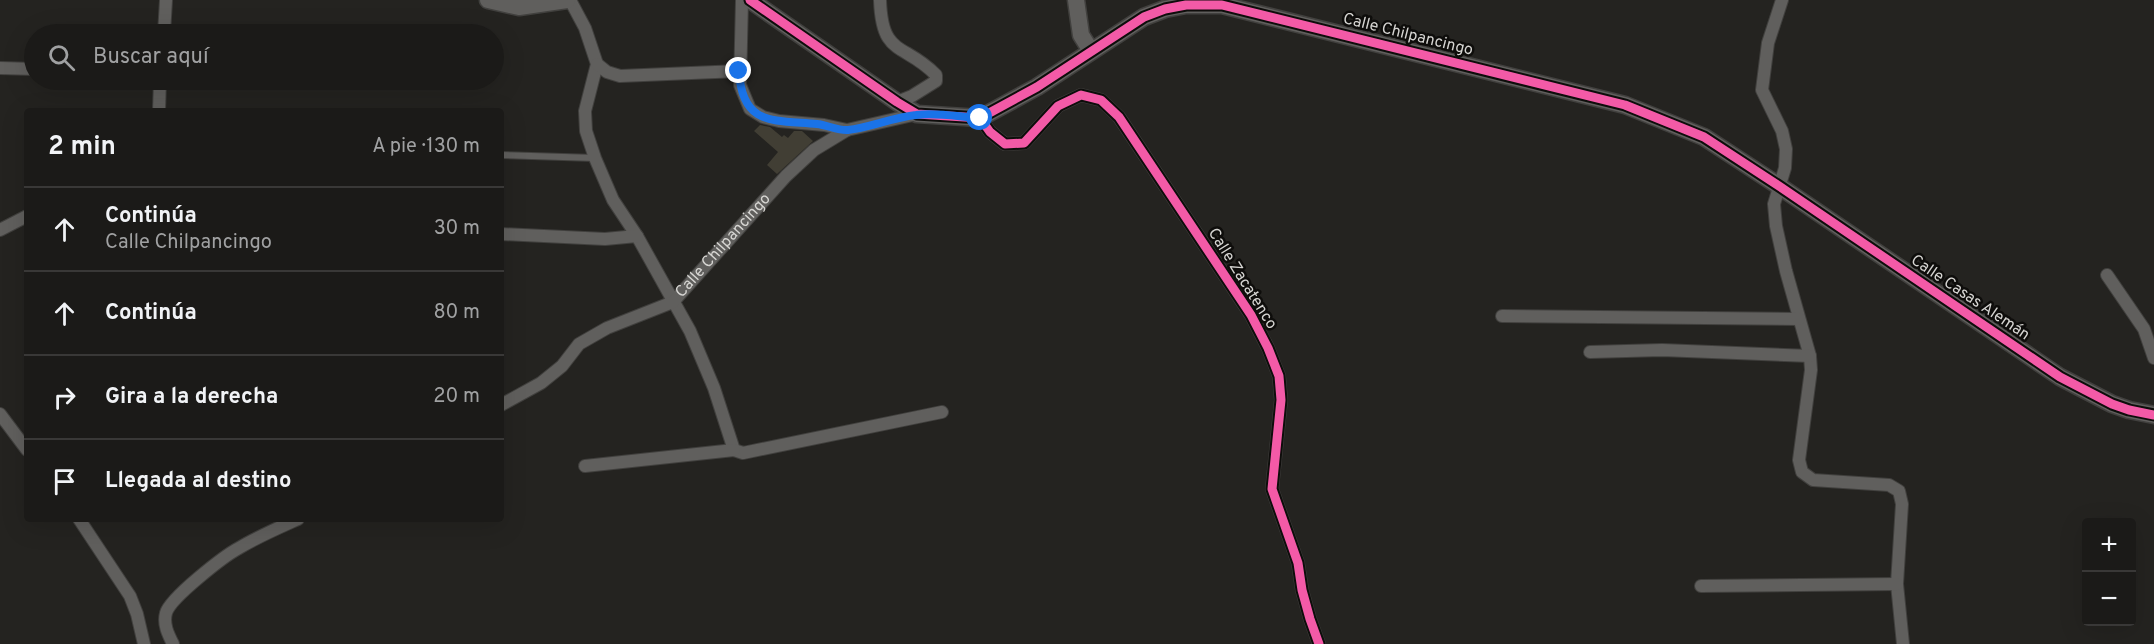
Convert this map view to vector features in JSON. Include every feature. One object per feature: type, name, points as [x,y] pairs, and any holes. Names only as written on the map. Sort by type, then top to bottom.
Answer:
[{"type":"street","points":[[165,24],[166,0]]},
{"type":"street","points":[[488,0],[519,7],[568,0],[585,28],[597,64],[585,111],[586,131],[595,158],[613,200],[637,236],[690,331],[714,388],[734,450]]},
{"type":"street","points":[[742,0],[740,85],[750,110],[763,117],[847,130],[917,114],[980,118]]},
{"type":"street","points":[[750,0],[917,114]]},
{"type":"street","points":[[880,0],[883,27],[887,38],[897,49],[936,75],[936,81],[897,102]]},
{"type":"street","points":[[1076,0],[1082,35],[1091,51]]},
{"type":"street","points":[[1782,0],[1768,43],[1762,90],[1782,131],[1786,149],[1785,168],[1774,204],[1776,226],[1810,356],[1810,379],[1798,460],[1802,472],[1814,480],[1889,485],[1899,491],[1902,504],[1897,584],[1903,644]]},
{"type":"street","name":"Calle Chilpancingo","points":[[980,118],[1037,87],[1144,17],[1165,9],[1186,5],[1222,5],[1624,105],[1704,137],[1779,186]]},
{"type":"street","points":[[597,64],[607,72],[620,76],[739,71]]},
{"type":"street","points":[[0,68],[24,69]]},
{"type":"street","points":[[159,108],[160,90]]},
{"type":"street","name":"Calle Zacatenco","points":[[980,118],[990,132],[1005,144],[1024,142],[1058,106],[1081,95],[1101,100],[1119,117],[1251,315],[1279,376],[1281,400],[1272,489],[1298,563],[1302,590],[1320,644]]},
{"type":"street","name":"Calle Chilpancingo","points":[[504,403],[541,383],[562,366],[579,344],[607,328],[673,302],[786,176],[814,150],[847,130]]},
{"type":"street","name":"Calle Casas Alemán","points":[[1779,186],[2060,377],[2112,404],[2154,415]]},
{"type":"street","points":[[0,230],[24,217]]},
{"type":"street","points":[[504,234],[605,239],[637,236]]},
{"type":"street","points":[[2108,275],[2144,329],[2154,358]]},
{"type":"street","points":[[1502,316],[1799,319]]},
{"type":"street","points":[[1590,352],[1662,350],[1810,356]]},
{"type":"street","points":[[585,466],[734,450],[743,453],[942,412]]},
{"type":"street","points":[[0,414],[24,446]]},
{"type":"street","points":[[81,522],[130,596],[144,644]]},
{"type":"street","points":[[173,644],[167,633],[165,621],[166,611],[174,598],[237,548],[292,522]]},
{"type":"street","points":[[1701,586],[1897,584]]},
{"type":"lane","points":[[504,155],[595,158]]},
{"type":"building","points":[[760,125],[770,127],[782,137],[784,135],[788,138],[794,131],[802,131],[813,141],[777,174],[767,165],[778,152],[754,131]]},
{"type":"cycle path","points":[[750,0],[917,114],[980,118],[1037,87],[1144,17],[1165,9],[1186,5],[1222,5],[1625,105],[1704,137],[2060,377],[2112,404],[2154,415]]},
{"type":"cycle path","points":[[980,118],[990,132],[1005,144],[1024,143],[1058,106],[1081,95],[1101,100],[1119,117],[1251,315],[1279,376],[1281,400],[1272,489],[1298,563],[1302,590],[1319,644]]},
{"type":"route","points":[[739,71],[743,97],[750,110],[763,117],[779,121],[824,125],[847,130],[917,114],[980,118]]}]
